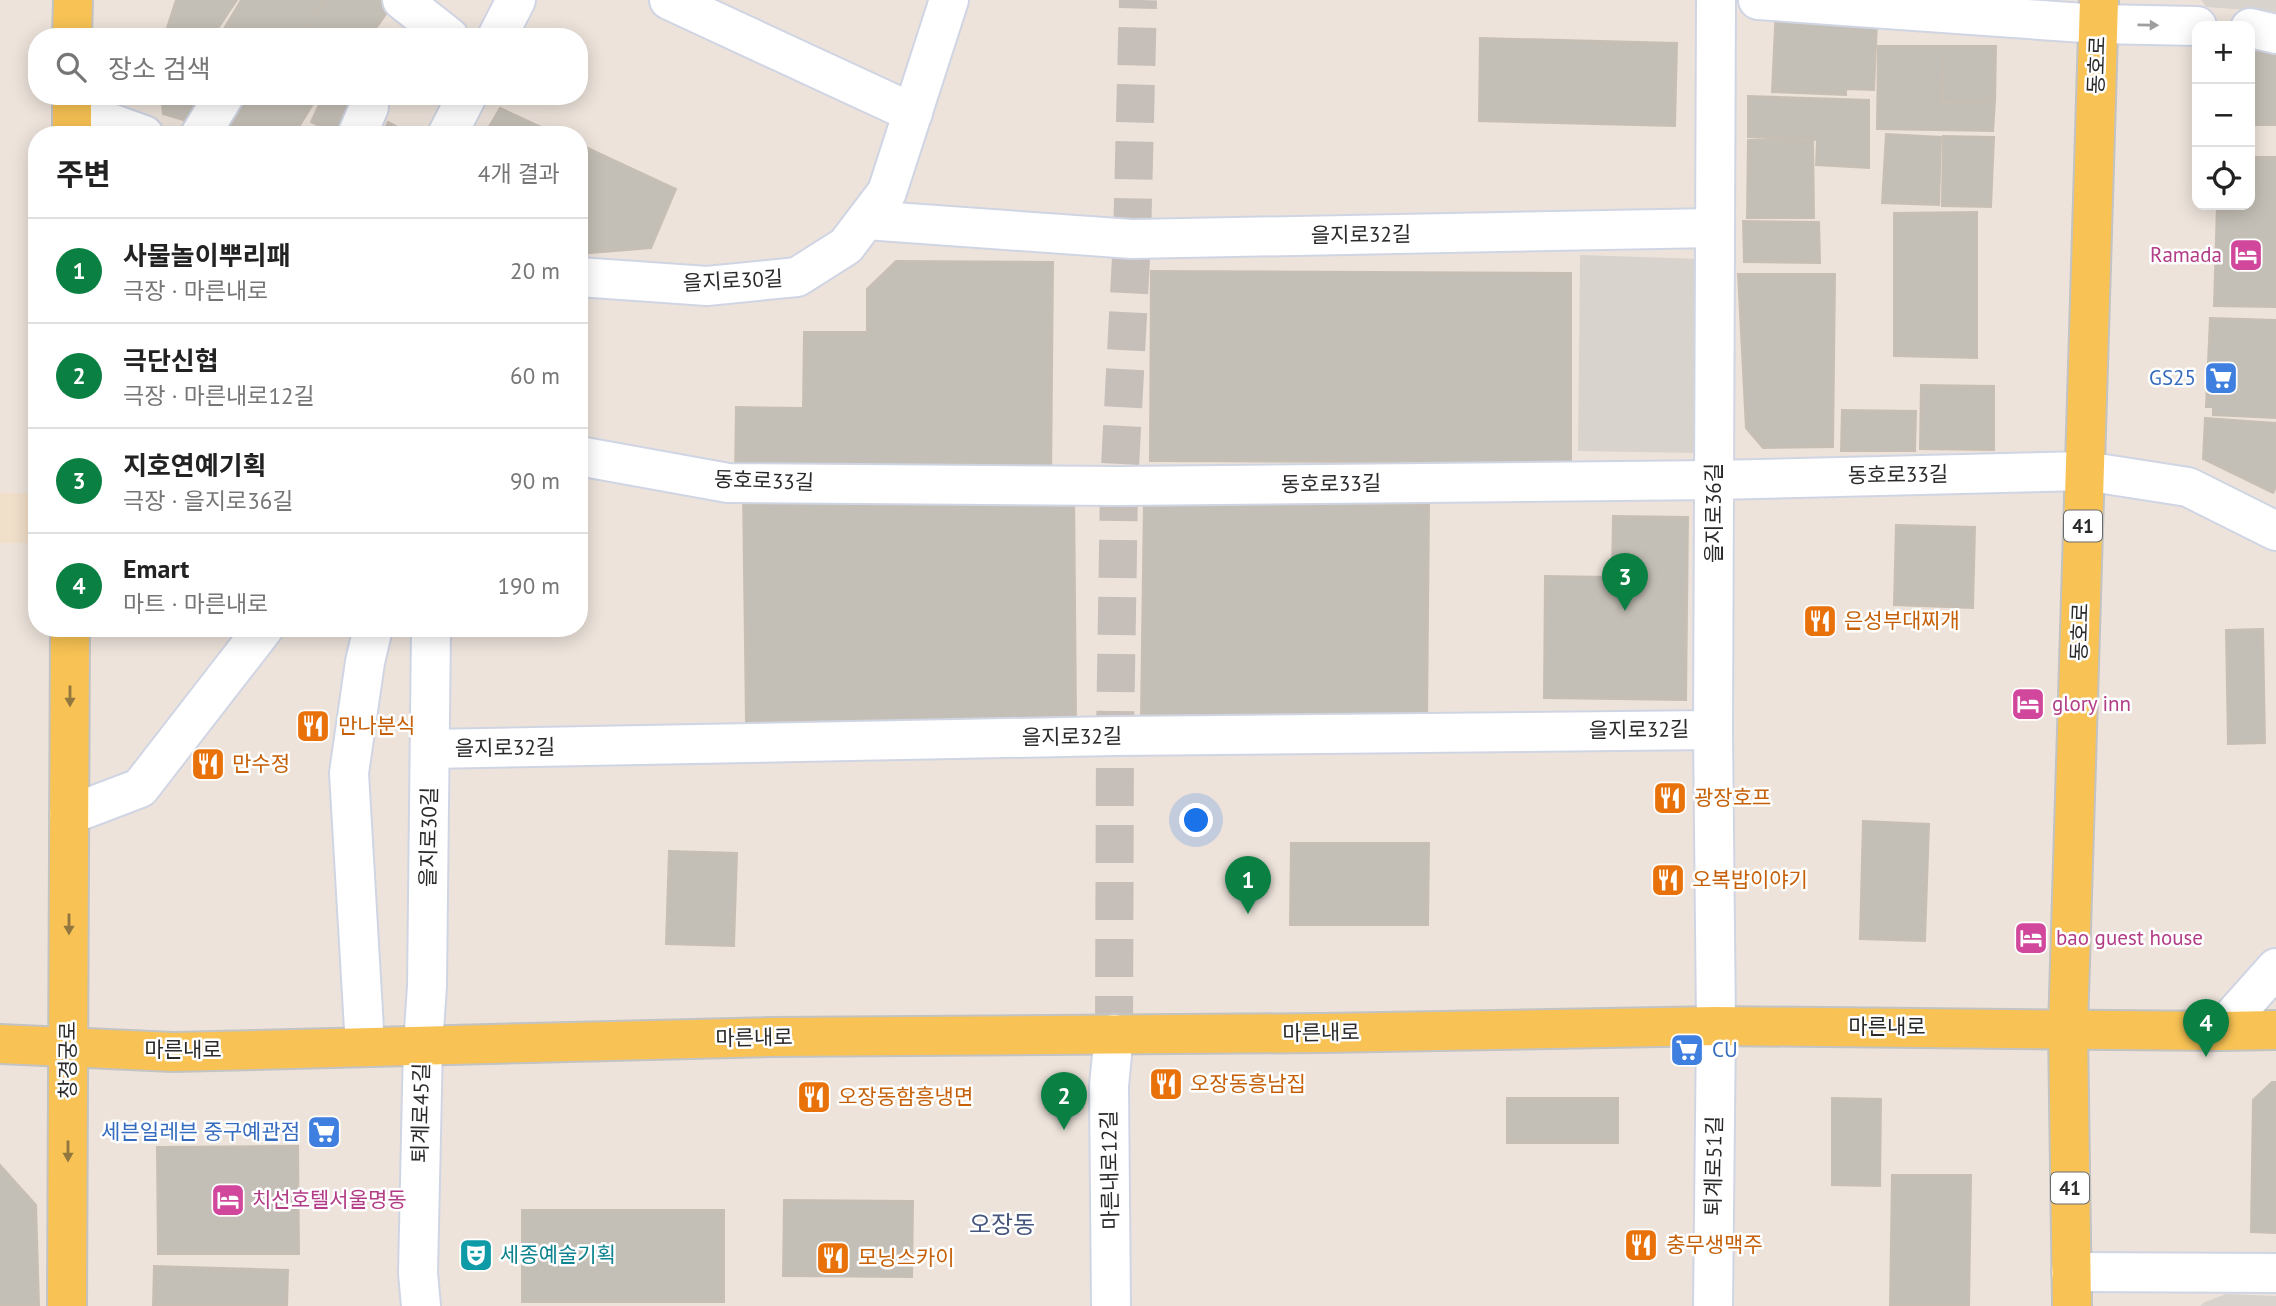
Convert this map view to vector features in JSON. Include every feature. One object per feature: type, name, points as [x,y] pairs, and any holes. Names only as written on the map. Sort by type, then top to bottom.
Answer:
[{"type":"main road","points":[[72,0],[72,28]]},
{"type":"main road","name":"동호로","points":[[2071,1289],[2068,1029],[2099,12]]},
{"type":"main road","name":"창경궁로","points":[[67,1306],[70,637]]},
{"type":"main road","name":"마른내로","points":[[0,1044],[173,1052],[771,1037],[1716,1026],[2276,1030]]},
{"type":"main road","points":[[2020,1028],[2069,1105]]},
{"type":"street","points":[[402,0],[438,28]]},
{"type":"street","points":[[502,28],[516,0]]},
{"type":"street","points":[[669,0],[913,113]]},
{"type":"street","name":"을지로36길","points":[[1716,0],[1713,730],[1716,1026]]},
{"type":"street","points":[[1758,0],[2099,12],[2192,25]]},
{"type":"street","name":"을지로30길","points":[[588,278],[707,286],[797,277],[846,246],[887,192],[913,113],[944,2]]},
{"type":"street","points":[[2255,29],[2276,34]]},
{"type":"street","points":[[206,126],[218,105]]},
{"type":"street","points":[[452,126],[462,105]]},
{"type":"street","points":[[72,113],[115,126]]},
{"type":"street","name":"을지로32길","points":[[866,220],[1132,239],[1715,228]]},
{"type":"street","name":"동호로33길","points":[[588,458],[728,483],[1119,486],[1714,480],[2085,471],[2188,487],[2276,531]]},
{"type":"street","points":[[69,815],[140,788],[257,637]]},
{"type":"street","points":[[365,1046],[349,773],[371,637]]},
{"type":"street","name":"을지로30길","points":[[423,1045],[427,986],[431,637]]},
{"type":"street","name":"을지로32길","points":[[430,749],[1115,736],[1713,730]]},
{"type":"street","points":[[2220,1031],[2276,968]]},
{"type":"street","name":"퇴계로51길","points":[[1713,1306],[1716,1026]]},
{"type":"street","name":"마른내로12길","points":[[1111,1306],[1109,1086],[1114,1034]]},
{"type":"street","name":"퇴계로45길","points":[[421,1306],[418,1273],[423,1045]]},
{"type":"street","points":[[2071,1289],[2276,1273]]},
{"type":"shaded area","points":[[2201,0],[2276,0],[2276,12],[2206,7]]},
{"type":"shaded area","points":[[1580,255],[1700,259],[1696,453],[1578,451]]},
{"type":"shaded area","points":[[0,493],[28,493],[28,543],[0,543]]},
{"type":"shaded area","points":[[2226,1294],[2276,1296],[2276,1306],[2200,1306]]},
{"type":"building","points":[[176,0],[237,0],[218,28],[167,28]]},
{"type":"building","points":[[241,0],[324,0],[307,28],[224,28]]},
{"type":"building","points":[[324,0],[395,1],[376,28],[307,28]]},
{"type":"building","points":[[1776,6],[1877,22],[1874,90],[1846,89],[1846,95],[1772,92]]},
{"type":"building","points":[[1480,38],[1677,43],[1675,126],[1479,121]]},
{"type":"building","points":[[1878,46],[1944,46],[1943,103],[1995,101],[1993,131],[1877,129]]},
{"type":"building","points":[[1944,46],[1996,46],[1995,101],[1943,103]]},
{"type":"building","points":[[2255,52],[2276,52],[2276,125],[2255,125]]},
{"type":"building","points":[[1748,96],[1869,100],[1869,168],[1816,165],[1817,140],[1748,137]]},
{"type":"building","points":[[162,105],[209,105],[197,124],[163,114]]},
{"type":"building","points":[[227,105],[312,105],[300,126],[216,126]]},
{"type":"building","points":[[319,105],[364,106],[354,126],[319,126],[311,122]]},
{"type":"building","points":[[500,108],[539,126],[489,126]]},
{"type":"building","points":[[1886,134],[1941,137],[1939,205],[1882,203]]},
{"type":"building","points":[[1943,136],[1994,137],[1991,207],[1942,206]]},
{"type":"building","points":[[1813,139],[1814,218],[1747,218],[1748,140]]},
{"type":"building","points":[[588,148],[676,189],[651,248],[588,253]]},
{"type":"building","name":"Ramada","points":[[2255,157],[2276,157],[2276,307],[2214,306],[2217,210],[2255,210]]},
{"type":"building","points":[[1977,212],[1977,358],[1894,356],[1894,213]]},
{"type":"building","points":[[1743,221],[1819,222],[1820,263],[1744,262]]},
{"type":"building","points":[[896,261],[1053,262],[1051,481],[735,478],[736,407],[803,408],[804,332],[867,332],[867,289]]},
{"type":"building","points":[[1151,271],[1571,273],[1571,463],[1150,461]]},
{"type":"building","points":[[1738,274],[1835,274],[1833,447],[1763,448],[1746,428]]},
{"type":"building","points":[[2210,318],[2276,320],[2276,418],[2213,415],[2213,407],[2206,407]]},
{"type":"building","points":[[1921,385],[1994,386],[1994,450],[1920,449]]},
{"type":"building","points":[[1842,410],[1916,411],[1915,451],[1841,451]]},
{"type":"building","points":[[2205,418],[2276,423],[2276,487],[2273,493],[2203,459]]},
{"type":"building","points":[[1074,490],[1076,718],[746,722],[743,491]]},
{"type":"building","points":[[1144,501],[1429,505],[1427,720],[1141,717]]},
{"type":"building","points":[[1613,516],[1688,517],[1686,700],[1544,698],[1545,576],[1612,577]]},
{"type":"building","points":[[1896,525],[1975,527],[1973,608],[1894,605]]},
{"type":"building","points":[[2263,629],[2265,743],[2228,744],[2226,630]]},
{"type":"building","points":[[1863,821],[1929,824],[1925,941],[1860,939]]},
{"type":"building","points":[[1291,843],[1429,843],[1428,925],[1290,925]]},
{"type":"building","points":[[669,851],[737,853],[734,946],[666,944]]},
{"type":"building","points":[[2272,1082],[2276,1082],[2276,1233],[2251,1232],[2253,1100]]},
{"type":"building","points":[[1507,1098],[1618,1098],[1618,1143],[1507,1143]]},
{"type":"building","points":[[1832,1098],[1881,1099],[1880,1186],[1832,1185]]},
{"type":"building","name":"치선호텔서울명동","points":[[298,1146],[299,1254],[158,1254],[157,1147]]},
{"type":"building","points":[[0,1165],[36,1205],[39,1305],[0,1305]]},
{"type":"building","points":[[1892,1175],[1971,1175],[1969,1306],[1890,1306]]},
{"type":"building","points":[[784,1200],[913,1201],[912,1277],[783,1276]]},
{"type":"building","points":[[522,1210],[724,1210],[724,1302],[522,1302]]},
{"type":"building","points":[[154,1266],[288,1270],[287,1306],[153,1306]]},
{"type":"tunnel","points":[[1114,1034],[1119,486],[1132,239],[1138,0]]},
{"type":"place","name":"Ramada","points":[[2246,255]]},
{"type":"place","name":"GS25","points":[[2221,378]]},
{"type":"place","name":"지호연예기획","points":[[1625,611]]},
{"type":"place","name":"은성부대찌개","points":[[1820,621]]},
{"type":"place","name":"glory inn","points":[[2028,704]]},
{"type":"place","name":"만나분식","points":[[313,726]]},
{"type":"place","name":"만수정","points":[[208,764]]},
{"type":"place","name":"광장호프","points":[[1670,798]]},
{"type":"place","name":"오복밥이야기","points":[[1668,880]]},
{"type":"place","name":"사물놀이뿌리패","points":[[1248,914]]},
{"type":"place","name":"bao guest house","points":[[2031,938]]},
{"type":"place","name":"CU","points":[[1687,1050]]},
{"type":"place","name":"Emart","points":[[2206,1057]]},
{"type":"place","name":"오장동흥남집","points":[[1166,1084]]},
{"type":"place","name":"오장동함흥냉면","points":[[814,1097]]},
{"type":"place","name":"극단신협","points":[[1064,1130]]},
{"type":"place","name":"세븐일레븐 중구예관점","points":[[324,1132]]},
{"type":"place","name":"치선호텔서울명동","points":[[228,1200]]},
{"type":"place","name":"충무생맥주","points":[[1641,1245]]},
{"type":"place","name":"세종예술기획","points":[[476,1255]]},
{"type":"place","name":"모닝스카이","points":[[833,1258]]},
{"type":"district","name":"오장동","points":[[1002,1225]]}]
